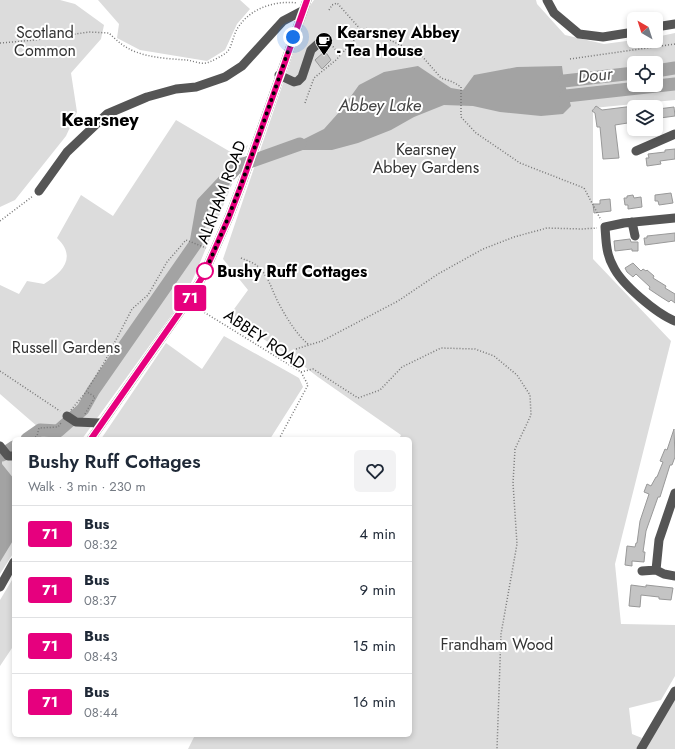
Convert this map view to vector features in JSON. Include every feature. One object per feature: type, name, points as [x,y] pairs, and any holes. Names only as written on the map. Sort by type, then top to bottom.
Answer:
[{"type":"street","points":[[547,0],[554,13],[579,34],[604,38],[627,33]]},
{"type":"street","points":[[39,191],[67,152],[107,114],[147,97],[176,89],[196,87],[225,78],[242,66],[283,21],[304,6]]},
{"type":"street","name":"ALKHAM ROAD","points":[[92,437],[100,423],[187,302],[203,276],[241,186],[304,6]]},
{"type":"street","points":[[663,26],[675,24]]},
{"type":"street","points":[[280,76],[294,82],[302,78],[311,50],[321,41]]},
{"type":"street","points":[[636,151],[675,134]]},
{"type":"street","points":[[675,218],[632,222],[605,227],[607,251],[613,267],[624,282],[643,300],[675,321]]},
{"type":"street","points":[[632,222],[635,236]]},
{"type":"street","points":[[67,416],[76,422],[100,423]]},
{"type":"street","points":[[656,570],[659,540],[675,493]]},
{"type":"street","points":[[0,588],[12,566]]},
{"type":"street","points":[[642,571],[656,570],[664,574],[675,576]]},
{"type":"street","points":[[641,749],[675,691]]},
{"type":"path","points":[[0,43],[35,40],[89,32],[109,33],[120,44],[136,52],[172,60],[187,60],[206,64],[228,51],[237,29],[247,16],[258,8],[276,1],[289,0],[304,6]]},
{"type":"path","points":[[330,10],[332,5],[337,2],[362,31]]},
{"type":"path","points":[[296,349],[322,341],[398,301],[438,274],[483,249],[514,236],[547,228],[582,229],[605,227],[584,188],[520,162],[476,133],[461,117],[460,87],[453,82],[441,78],[421,55],[365,28],[336,60],[314,78],[305,103]]},
{"type":"path","points":[[321,41],[326,39],[340,55]]},
{"type":"path","points":[[570,59],[675,44]]},
{"type":"path","points":[[0,221],[39,191]]},
{"type":"path","points":[[36,437],[39,428],[58,427],[86,392],[105,361],[132,309],[148,295],[167,262],[186,240],[206,248]]},
{"type":"path","points":[[241,258],[253,263],[262,270],[300,337],[309,345]]},
{"type":"path","name":"ABBEY ROAD","points":[[187,302],[301,372],[308,385],[280,437]]},
{"type":"path","points":[[301,372],[313,369],[358,398],[380,390],[402,367],[441,348],[475,349],[494,356],[517,374],[530,395],[531,415],[515,449],[513,483],[517,544],[501,634],[497,749]]},
{"type":"path","points":[[0,371],[67,416]]},
{"type":"path","points":[[86,392],[95,397],[83,416],[90,422]]},
{"type":"green space","name":"Scotland Common","points":[[0,0],[60,0],[75,4],[104,25],[101,39],[71,73],[77,112],[66,136],[15,200],[0,207]]},
{"type":"green space","points":[[98,0],[240,0],[250,9],[237,24],[225,50],[207,61],[140,50],[117,38],[119,24]]},
{"type":"green space","points":[[314,0],[536,0],[537,4],[565,35],[604,44],[627,41],[627,48],[663,48],[663,36],[675,33],[675,100],[627,100],[627,105],[593,108],[593,259],[671,341],[615,564],[621,624],[675,625],[675,676],[661,700],[629,708],[632,734],[642,738],[636,749],[188,749],[194,737],[412,737],[412,437],[400,437],[401,435],[301,364],[229,316],[248,290],[223,259],[309,7]]},
{"type":"green space","name":"Russell Gardens","points":[[176,120],[234,154],[248,145],[184,298],[83,437],[24,437],[38,427],[0,394],[0,285],[19,294],[27,281],[44,284],[62,269],[67,258],[63,245],[57,238],[81,195],[113,216]]},
{"type":"green space","points":[[224,336],[299,378],[303,387],[271,437],[102,437],[166,343],[202,369]]},
{"type":"green space","points":[[0,441],[7,449],[12,445],[12,555],[0,574]]},
{"type":"green space","points":[[12,580],[12,648],[0,666],[0,600]]},
{"type":"green space","points":[[675,691],[675,749],[641,749]]},
{"type":"water","name":"Abbey Lake","points":[[418,66],[451,88],[463,90],[474,75],[517,67],[562,66],[564,81],[571,106],[563,114],[541,116],[500,112],[473,106],[444,105],[414,117],[391,130],[358,143],[332,150],[301,150],[300,141],[324,129],[341,110],[359,85],[384,72]]},
{"type":"water","points":[[2,455],[2,464],[12,476],[12,542],[0,562],[0,456]]},
{"type":"building","name":"Kearsney Abbey - Tea House","points":[[325,51],[331,60],[322,69],[315,60]]},
{"type":"building","points":[[596,106],[602,110],[627,107],[627,123],[615,125],[619,158],[603,159],[600,127],[597,127],[595,113],[592,111]]},
{"type":"building","points":[[674,107],[675,116],[663,118],[663,108]]},
{"type":"building","points":[[675,149],[675,159],[660,161],[661,164],[647,166],[646,158],[649,158],[648,154]]},
{"type":"building","points":[[671,193],[673,203],[659,205],[658,201],[655,201],[655,195]]},
{"type":"building","points":[[633,195],[634,198],[641,197],[642,207],[628,209],[628,205],[625,205],[624,198]]},
{"type":"building","points":[[610,199],[611,211],[594,213],[593,204],[600,204],[600,200]]},
{"type":"building","points":[[675,233],[675,241],[645,245],[644,238],[647,238],[647,236]]},
{"type":"building","points":[[630,239],[631,242],[638,242],[638,251],[632,251],[632,249],[615,251],[614,241]]},
{"type":"building","points":[[633,263],[641,271],[643,269],[646,271],[647,270],[654,276],[653,278],[675,294],[675,303],[671,300],[669,302],[649,289],[650,287],[636,274],[633,277],[627,272],[625,268]]},
{"type":"building","points":[[674,429],[675,457],[672,465],[670,465],[660,497],[658,497],[646,531],[643,552],[645,552],[644,562],[632,561],[632,566],[625,565],[627,546],[635,547],[637,543],[640,521],[649,494],[644,492],[647,484],[651,486],[657,477],[663,462],[660,461],[665,449],[667,450]]},
{"type":"building","points":[[631,585],[673,588],[671,600],[641,595],[640,607],[629,606]]},
{"type":"waterway","name":"Dour","points":[[663,70],[675,68]]},
{"type":"waterway","name":"Dour","points":[[564,81],[627,74]]},
{"type":"waterway","name":"Dour","points":[[566,96],[675,84]]},
{"type":"waterway","points":[[30,437],[40,430],[58,431],[83,409],[93,391],[196,243],[203,203],[238,166],[300,144]]},
{"type":"waterway","points":[[2,455],[12,448]]},
{"type":"bus line","name":"71","points":[[92,437],[100,423],[187,302],[203,276],[241,186],[307,0]]},
{"type":"place","name":"Kearsney Abbey - Tea House","points":[[324,56]]},
{"type":"place","name":"Bushy Ruff Cottages","points":[[205,271]]},
{"type":"district","name":"Kearsney","points":[[100,120]]},
{"type":"route","points":[[205,271],[203,276],[241,186],[293,37]]},
{"type":"park label","name":"Kearsney Abbey Gardens","points":[[426,158]]},
{"type":"park label","name":"Frandham Wood","points":[[497,644]]}]
